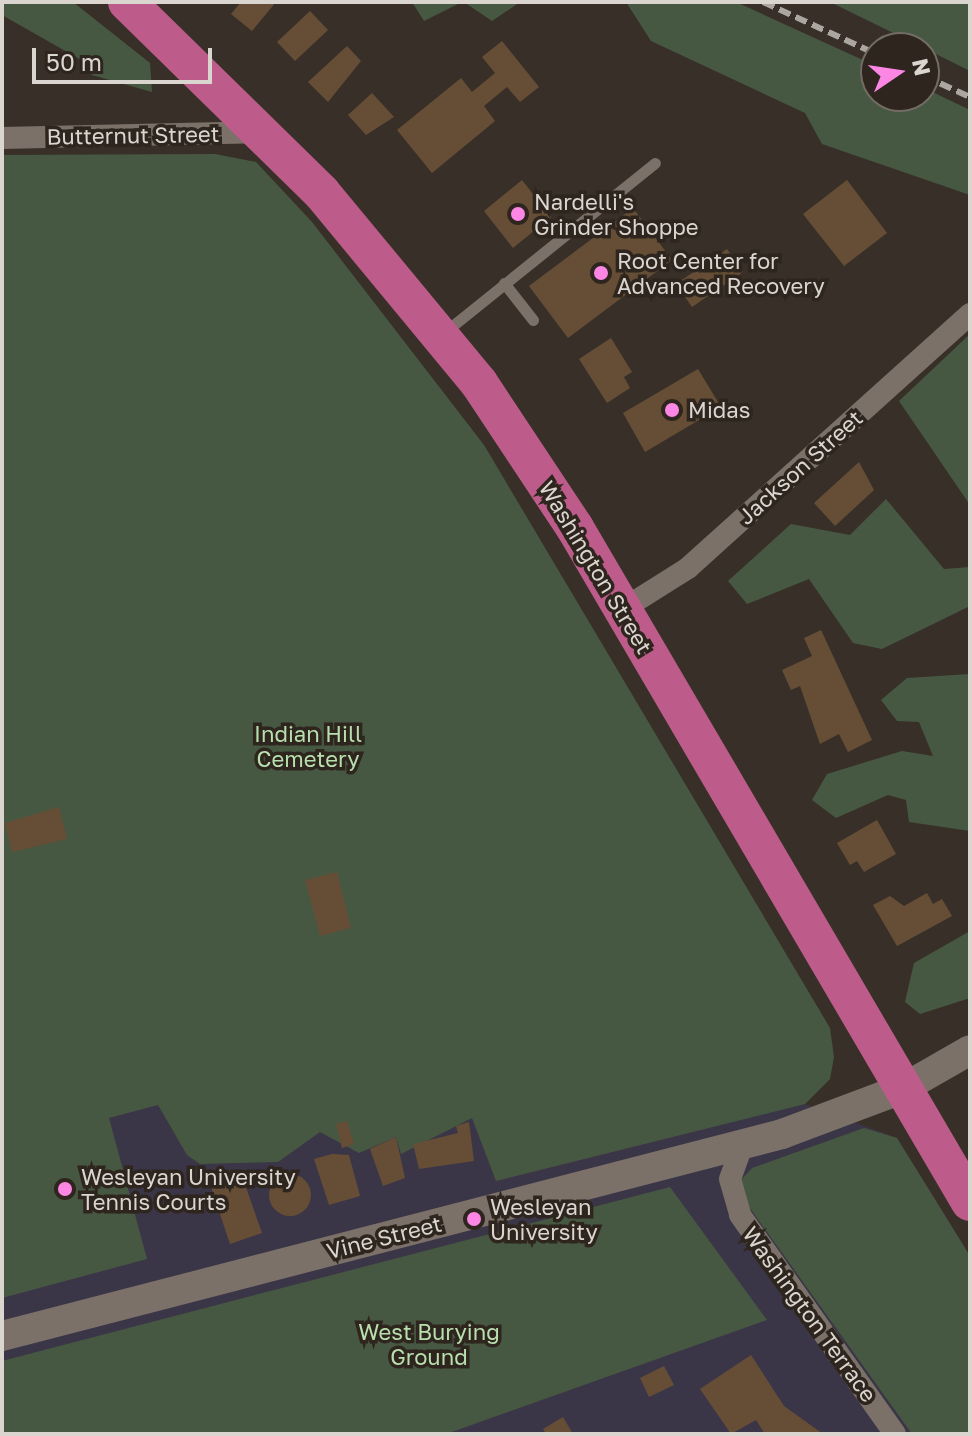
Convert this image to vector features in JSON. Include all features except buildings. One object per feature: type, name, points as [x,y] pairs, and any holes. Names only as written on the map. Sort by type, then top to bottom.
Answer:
[{"type":"highway","name":"Washington Street","points":[[127,2],[265,131],[442,334],[527,453],[623,609],[970,1202]]},
{"type":"street","name":"Butternut Street","points":[[2,138],[265,131]]},
{"type":"street","name":"Jackson Street","points":[[623,609],[688,568],[970,314]]},
{"type":"street","name":"Vine Street","points":[[2,1336],[742,1146],[902,1089],[970,1050]]},
{"type":"street","name":"Washington Terrace","points":[[742,1146],[730,1179],[740,1215],[895,1434]]},
{"type":"lane","points":[[442,334],[655,163]]},
{"type":"lane","points":[[504,283],[533,320]]},
{"type":"shaded area","name":"Wesleyan University","points":[[341,1054],[659,1139],[805,1104],[897,1138],[970,1256],[970,1434],[2,1434],[2,1063]]},
{"type":"green space","points":[[2,2],[73,2],[150,63],[152,92],[92,75],[83,61],[2,15]]},
{"type":"green space","points":[[412,2],[462,2],[424,21]]},
{"type":"green space","points":[[464,2],[520,2],[492,21]]},
{"type":"green space","points":[[626,2],[736,2],[860,59],[860,112],[940,112],[940,96],[970,110],[970,195],[822,144],[805,113],[651,41]]},
{"type":"green space","points":[[830,2],[970,2],[970,71],[940,56],[940,32],[891,32]]},
{"type":"green space","name":"Indian Hill Cemetery","points":[[215,154],[256,162],[312,222],[484,445],[830,1028],[834,1057],[830,1079],[805,1104],[496,1181],[472,1118],[401,1154],[396,1137],[359,1153],[320,1132],[278,1162],[200,1164],[187,1155],[158,1105],[109,1118],[147,1259],[2,1298],[2,155]]},
{"type":"green space","points":[[970,334],[970,505],[899,401]]},
{"type":"green space","points":[[886,499],[944,569],[970,567],[970,606],[882,649],[853,643],[809,579],[747,604],[728,581],[791,524],[850,535]]},
{"type":"green space","points":[[970,674],[970,831],[909,822],[906,800],[888,795],[836,818],[812,800],[827,774],[902,751],[933,756],[919,722],[897,721],[881,700],[907,678]]},
{"type":"green space","points":[[970,931],[970,998],[920,1014],[905,1002],[914,963]]},
{"type":"green space","points":[[864,1128],[897,1138],[970,1256],[970,1434],[912,1434],[742,1197],[741,1180],[752,1168]]},
{"type":"green space","name":"West Burying Ground","points":[[670,1187],[767,1320],[446,1434],[2,1434],[2,1361]]},
{"type":"railway","points":[[763,2],[860,47]]},
{"type":"railway","points":[[940,83],[970,97]]},
{"type":"place","name":"Nardelli's Grinder Shoppe","points":[[518,214]]},
{"type":"place","name":"Root Center for Advanced Recovery","points":[[601,273]]},
{"type":"place","name":"Midas","points":[[672,410]]},
{"type":"place","name":"Wesleyan University Tennis Courts","points":[[65,1189]]},
{"type":"place","name":"Wesleyan University","points":[[474,1219]]}]
